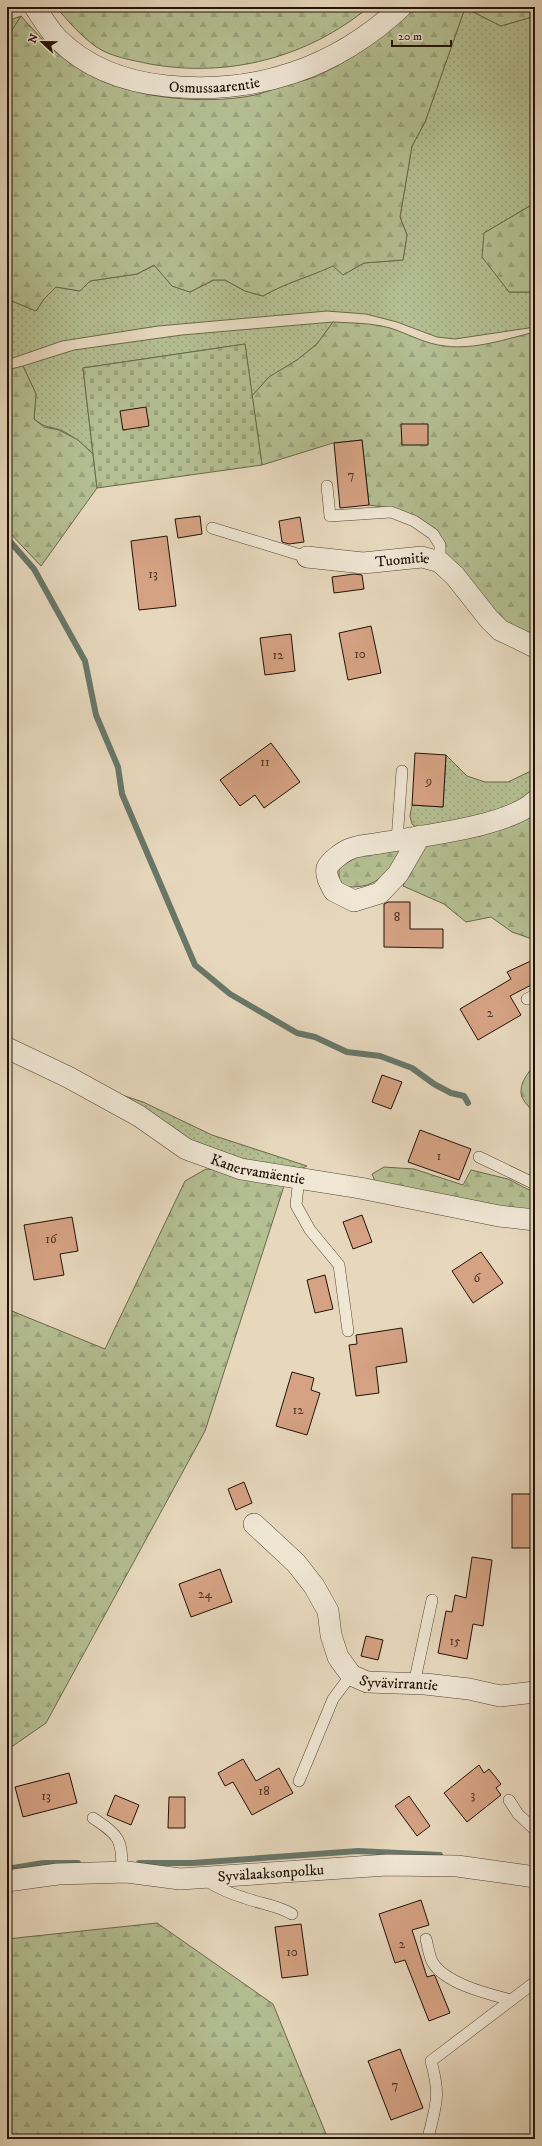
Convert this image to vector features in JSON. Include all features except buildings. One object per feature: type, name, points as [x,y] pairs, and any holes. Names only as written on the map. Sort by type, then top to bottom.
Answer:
[{"type":"street","name":"Osmussaarentie","points":[[35,7],[58,39],[91,64],[119,76],[152,84],[205,89],[252,84],[301,71],[364,38],[401,7]]},
{"type":"street","name":"Tuomitie","points":[[307,557],[363,563],[422,557],[440,562],[455,576],[489,619],[500,630],[535,647]]},
{"type":"street","points":[[420,836],[398,874],[380,893],[354,901],[334,892],[328,877],[327,868],[332,862],[350,849],[478,825],[509,816],[529,807],[535,801]]},
{"type":"street","name":"Kanervamäentie","points":[[7,1048],[68,1077],[139,1116],[186,1149],[241,1169],[360,1188],[498,1216],[535,1220]]},
{"type":"street","name":"Syvävirrantie","points":[[254,1524],[296,1563],[314,1586],[328,1611],[331,1635],[338,1657],[351,1675],[367,1682],[414,1684],[469,1689],[500,1696],[535,1692]]},
{"type":"street","name":"Syvälaaksonpolku","points":[[7,1881],[58,1874],[122,1872],[180,1879],[387,1865],[458,1866],[535,1877]]},
{"type":"lane","points":[[327,486],[330,516],[391,512],[414,521],[433,534],[440,546],[440,562]]},
{"type":"lane","points":[[212,528],[307,557]]},
{"type":"lane","points":[[397,840],[402,771]]},
{"type":"lane","points":[[479,1157],[535,1184]]},
{"type":"lane","points":[[299,1178],[296,1205],[310,1230],[339,1265],[348,1331]]},
{"type":"lane","points":[[414,1684],[432,1600]]},
{"type":"lane","points":[[299,1781],[333,1699],[351,1675]]},
{"type":"lane","points":[[509,1800],[518,1814],[535,1830]]},
{"type":"lane","points":[[93,1818],[117,1836],[122,1849],[122,1872]]},
{"type":"lane","points":[[200,1877],[222,1890],[246,1899],[282,1908],[292,1914]]},
{"type":"lane","points":[[426,1939],[433,1963],[449,1978],[473,1990],[511,2000]]},
{"type":"lane","points":[[428,2138],[437,2106],[437,2082],[431,2061],[535,1982]]},
{"type":"green space","points":[[56,7],[369,7],[345,25],[320,39],[293,51],[266,60],[237,66],[179,68],[121,58],[107,53],[84,37]]},
{"type":"green space","points":[[414,7],[535,7],[535,16],[501,26],[465,8],[425,122],[412,146],[400,217],[407,235],[403,260],[364,263],[343,275],[333,266],[280,287],[263,296],[245,291],[225,280],[213,280],[190,292],[172,286],[154,265],[137,274],[90,281],[80,291],[56,287],[44,299],[36,311],[7,299],[7,38],[21,16],[53,50],[94,78],[116,86],[162,97],[211,100],[255,95],[318,76],[347,60],[382,36]]},
{"type":"green space","points":[[465,8],[501,26],[535,16],[535,203],[484,233],[509,292],[535,292],[535,327],[455,339],[437,337],[397,322],[366,314],[327,311],[158,326],[62,341],[7,360],[7,299],[36,311],[44,299],[56,287],[80,291],[90,281],[137,274],[155,265],[172,286],[190,292],[214,280],[225,280],[245,291],[263,296],[280,287],[333,265],[343,275],[364,263],[403,260],[407,235],[400,217],[412,146],[425,122]]},
{"type":"green space","points":[[21,16],[7,38],[7,21]]},
{"type":"green space","points":[[535,203],[535,292],[509,292],[482,257],[484,233]]},
{"type":"green space","points":[[333,322],[317,344],[297,360],[269,377],[252,396],[245,344],[83,368],[93,454],[78,440],[60,430],[44,426],[34,419],[36,394],[23,366],[74,350],[182,335]]},
{"type":"green space","points":[[333,322],[383,326],[431,343],[456,347],[490,343],[535,332],[535,644],[514,635],[442,561],[443,545],[396,509],[369,505],[362,440],[333,443],[262,465],[252,396],[269,377],[297,360],[317,344]]},
{"type":"green space","points":[[245,344],[262,465],[97,488],[83,368]]},
{"type":"green space","points":[[23,366],[36,394],[34,419],[44,427],[59,430],[78,440],[93,454],[97,488],[41,566],[7,530],[7,370]]},
{"type":"green space","points":[[446,755],[467,776],[485,782],[508,782],[535,769],[535,789],[524,799],[511,807],[496,813],[417,828],[412,824],[410,816],[412,805],[443,807]]},
{"type":"green space","points":[[535,808],[535,940],[512,932],[491,917],[466,922],[444,904],[403,886],[412,863],[424,846]]},
{"type":"green space","points":[[400,849],[400,856],[377,880],[364,886],[355,887],[345,887],[339,881],[339,869],[360,856]]},
{"type":"green space","points":[[535,1065],[534,1113],[524,1101],[521,1088],[524,1080]]},
{"type":"green space","points":[[80,1081],[143,1102],[212,1135],[307,1166],[290,1174],[198,1152]]},
{"type":"green space","points":[[384,1167],[414,1169],[463,1185],[471,1170],[508,1179],[533,1192],[535,1212],[499,1208],[375,1181],[372,1174]]},
{"type":"green space","points":[[206,1169],[236,1172],[285,1183],[205,1431],[46,1723],[7,1750],[7,1309],[105,1349],[185,1181]]},
{"type":"green space","points":[[157,1923],[273,2004],[328,2139],[7,2139],[7,1939]]},
{"type":"waterway","points":[[7,538],[34,569],[85,661],[96,715],[118,767],[122,794],[195,965],[230,994],[297,1033],[315,1037],[347,1052],[380,1056],[412,1068],[434,1084],[451,1093],[464,1096],[468,1103]]},
{"type":"waterway","points":[[139,1863],[193,1863],[358,1851],[440,1855]]},
{"type":"waterway","points":[[7,1869],[43,1863],[78,1863]]}]
